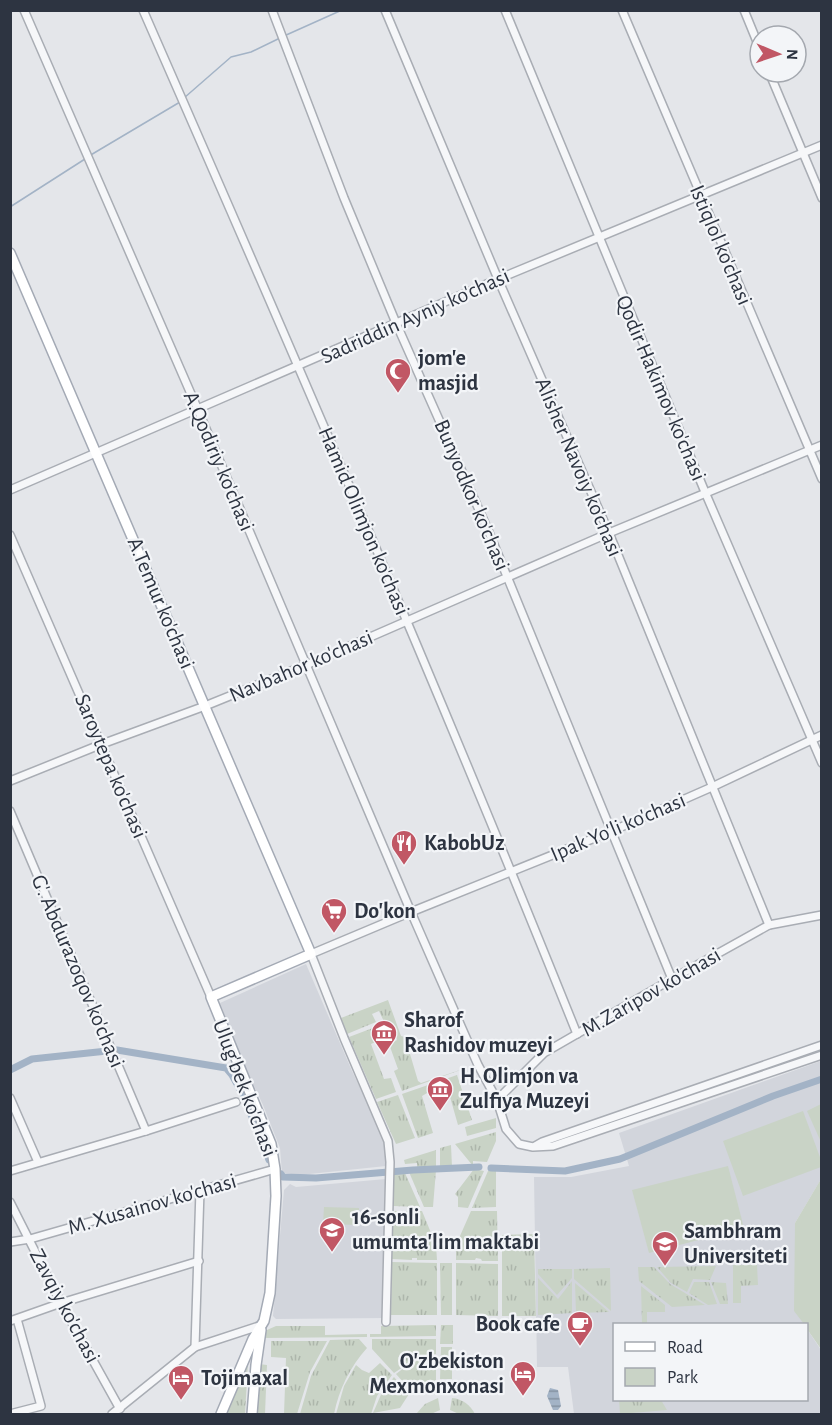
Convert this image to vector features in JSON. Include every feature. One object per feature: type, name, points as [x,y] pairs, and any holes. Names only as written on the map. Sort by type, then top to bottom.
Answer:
[{"type":"main road","name":"A.Temur ko'chasi","points":[[10,253],[311,954]]},
{"type":"main road","points":[[211,998],[311,954]]},
{"type":"main road","name":"Ulug'bek ko'chasi","points":[[211,998],[271,1144],[276,1196],[270,1293],[262,1325]]},
{"type":"main road","points":[[220,1414],[253,1339],[262,1325]]},
{"type":"main road","points":[[252,1414],[262,1325]]},
{"type":"street","name":"A.Qodiriy ko'chasi","points":[[24,10],[198,410],[411,912],[478,1065],[497,1100],[506,1129],[519,1144],[533,1147]]},
{"type":"street","name":"Hamid Olimjon ko'chasi","points":[[143,10],[300,366],[511,870],[577,1034]]},
{"type":"street","name":"Bunyodkor ko'chasi","points":[[272,10],[344,198],[507,576],[672,980]]},
{"type":"street","name":"Alisher Navoiy ko'chasi","points":[[385,10],[498,279],[609,533],[769,925]]},
{"type":"street","name":"Qodir Hakimov ko'chasi","points":[[505,10],[598,238],[822,763]]},
{"type":"street","name":"Istiqlol ko'chasi","points":[[622,10],[822,479]]},
{"type":"street","points":[[744,10],[750,24]]},
{"type":"street","points":[[774,84],[822,198]]},
{"type":"street","name":"Sadriddin Ayniy ko'chasi","points":[[10,490],[498,279],[822,145]]},
{"type":"street","name":"Navbahor ko'chasi","points":[[10,781],[306,666],[507,576],[822,445]]},
{"type":"street","name":"Saroytepa ko'chasi","points":[[10,535],[211,998]]},
{"type":"street","name":"Ipak Yo'li ko'chasi","points":[[311,954],[511,870],[612,831],[822,735]]},
{"type":"street","name":"G'. Abdurazoqov ko'chasi","points":[[10,811],[146,1131]]},
{"type":"street","name":"M.Zaripov ko'chasi","points":[[497,1100],[544,1053],[577,1034],[769,925],[822,915]]},
{"type":"street","points":[[311,954],[388,1141],[390,1176],[386,1322]]},
{"type":"street","points":[[533,1147],[822,1045]]},
{"type":"street","points":[[533,1147],[553,1146],[822,1055]]},
{"type":"street","points":[[10,1098],[38,1162]]},
{"type":"street","points":[[10,1170],[146,1131],[236,1102]]},
{"type":"street","name":"M. Xusainov ko'chasi","points":[[10,1242],[30,1239],[275,1170]]},
{"type":"street","points":[[195,1347],[200,1190]]},
{"type":"street","name":"Zavqiy ko'chasi","points":[[10,1202],[61,1303],[120,1409]]},
{"type":"street","points":[[10,1414],[41,1406],[14,1320],[61,1303],[199,1261]]},
{"type":"street","points":[[112,1414],[195,1347],[262,1325]]},
{"type":"shaded area","points":[[306,964],[352,1071],[387,1143],[386,1166],[300,1175],[282,1173],[280,1148],[220,1003]]},
{"type":"shaded area","name":"Sambhram Universiteti","points":[[821,1061],[821,1179],[795,1223],[803,1323],[613,1323],[613,1401],[808,1401],[808,1330],[821,1350],[821,1414],[574,1414],[568,1367],[537,1367],[534,1177],[571,1177],[629,1166],[619,1133]]},
{"type":"shaded area","name":"16-sonli umumta'lim maktabi","points":[[386,1179],[385,1318],[276,1319],[273,1316],[284,1190],[290,1184],[296,1187]]},
{"type":"green space","points":[[388,1000],[401,1036],[405,1037],[418,1081],[421,1083],[466,1068],[402,1091],[394,1071],[398,1069],[389,1044],[397,1040],[391,1027],[387,1028],[379,1011],[372,1014],[376,1022],[347,1034],[341,1018]]},
{"type":"green space","points":[[378,1026],[382,1039],[371,1044],[384,1079],[391,1078],[396,1092],[376,1099],[349,1037]]},
{"type":"green space","points":[[457,1075],[472,1120],[458,1125],[448,1090],[434,1089],[422,1096],[433,1133],[418,1138],[402,1094]]},
{"type":"green space","points":[[398,1095],[415,1138],[396,1144],[377,1102]]},
{"type":"green space","points":[[821,1104],[821,1142],[807,1111]]},
{"type":"green space","points":[[803,1111],[821,1160],[821,1167],[743,1196],[723,1141]]},
{"type":"green space","points":[[496,1118],[496,1128],[467,1136],[465,1127]]},
{"type":"green space","points":[[496,1132],[496,1141],[487,1162],[473,1161],[473,1166],[455,1144]]},
{"type":"green space","points":[[451,1145],[452,1167],[440,1168],[440,1148]]},
{"type":"green space","points":[[436,1150],[436,1168],[417,1168],[417,1163],[405,1164],[404,1160]]},
{"type":"green space","points":[[728,1166],[744,1228],[649,1253],[632,1190]]},
{"type":"green space","points":[[474,1169],[484,1171],[468,1208],[458,1207],[458,1197],[455,1194]]},
{"type":"green space","points":[[436,1170],[433,1207],[424,1207],[409,1172]]},
{"type":"green space","points":[[496,1170],[496,1207],[472,1208],[488,1171]]},
{"type":"green space","points":[[405,1173],[420,1207],[393,1206],[393,1174]]},
{"type":"green space","points":[[821,1179],[821,1349],[808,1330],[808,1323],[803,1323],[794,1311],[795,1223]]},
{"type":"green space","points":[[324,1207],[359,1208],[359,1225],[323,1224]]},
{"type":"green space","points":[[393,1211],[422,1211],[436,1245],[437,1260],[392,1259]]},
{"type":"green space","points":[[471,1211],[497,1211],[498,1261],[482,1261],[476,1258],[475,1260],[456,1260],[456,1245]]},
{"type":"green space","points":[[534,1234],[536,1316],[502,1316],[502,1235]]},
{"type":"green space","points":[[392,1262],[437,1263],[437,1315],[391,1315]]},
{"type":"green space","points":[[440,1263],[452,1263],[452,1315],[441,1315]]},
{"type":"green space","points":[[456,1263],[498,1264],[498,1316],[456,1315]]},
{"type":"green space","points":[[733,1265],[757,1265],[758,1285],[741,1286],[741,1303],[733,1303]]},
{"type":"green space","points":[[716,1266],[710,1280],[693,1279],[687,1292],[671,1283],[657,1267]]},
{"type":"green space","points":[[638,1267],[654,1267],[670,1284],[705,1305],[672,1307],[639,1281]]},
{"type":"green space","points":[[610,1268],[611,1311],[574,1279],[574,1269]]},
{"type":"green space","points":[[538,1269],[572,1269],[572,1278],[557,1295],[538,1274]]},
{"type":"green space","points":[[538,1278],[558,1299],[572,1281],[572,1313],[538,1315]]},
{"type":"green space","points":[[694,1282],[709,1282],[717,1304],[708,1305],[689,1293]]},
{"type":"green space","points":[[711,1282],[726,1283],[728,1304],[720,1304]]},
{"type":"green space","points":[[575,1283],[609,1312],[576,1313]]},
{"type":"green space","points":[[641,1286],[665,1305],[665,1312],[647,1312],[647,1323],[642,1323]]},
{"type":"green space","points":[[436,1325],[436,1336],[370,1337],[370,1334],[381,1334],[381,1326]]},
{"type":"green space","points":[[441,1325],[453,1325],[453,1344],[440,1344]]},
{"type":"green space","points":[[276,1326],[325,1326],[325,1335],[367,1334],[367,1337],[263,1338],[267,1330]]},
{"type":"green space","points":[[359,1339],[367,1348],[346,1379],[334,1414],[300,1414],[311,1376],[330,1340]]},
{"type":"green space","points":[[372,1339],[436,1339],[436,1354],[415,1359],[394,1373],[372,1349]]},
{"type":"green space","points":[[271,1341],[327,1341],[310,1372],[297,1414],[284,1414],[286,1358],[271,1357]]},
{"type":"green space","points":[[441,1347],[452,1347],[452,1379],[440,1379]]},
{"type":"green space","points":[[436,1356],[436,1380],[423,1384],[412,1392],[396,1374],[414,1362]]},
{"type":"green space","points":[[248,1363],[245,1414],[227,1414]]},
{"type":"green space","points":[[380,1363],[392,1375],[377,1396],[371,1414],[336,1414],[344,1386],[356,1365],[369,1373]]},
{"type":"green space","points":[[259,1364],[267,1365],[265,1414],[256,1414]]},
{"type":"green space","points":[[394,1377],[409,1394],[400,1408],[373,1413],[383,1390]]},
{"type":"green space","points":[[438,1398],[440,1410],[431,1414],[416,1414],[425,1404]]},
{"type":"green space","points":[[452,1398],[466,1403],[475,1414],[459,1414],[450,1410]]},
{"type":"green space","points":[[619,1401],[662,1401],[667,1410],[620,1414]]},
{"type":"water","points":[[550,1388],[558,1390],[561,1406],[558,1410],[553,1410],[547,1396]]},
{"type":"waterway","points":[[284,36],[342,10]]},
{"type":"waterway","points":[[184,98],[231,57],[251,52],[280,38]]},
{"type":"waterway","points":[[89,156],[180,102]]},
{"type":"waterway","points":[[10,207],[85,159]]},
{"type":"waterway","points":[[117,1050],[226,1068],[242,1093]]},
{"type":"waterway","points":[[10,1070],[32,1059],[107,1051]]},
{"type":"waterway","points":[[491,1168],[565,1171],[620,1159],[773,1096],[822,1079]]},
{"type":"waterway","points":[[246,1102],[269,1160]]},
{"type":"waterway","points":[[281,1174],[283,1177],[316,1178],[479,1167]]},
{"type":"place","name":"jom'e masjid","points":[[398,394]]},
{"type":"place","name":"KabobUz","points":[[404,866]]},
{"type":"place","name":"Do'kon","points":[[334,934]]},
{"type":"place","name":"Sharof Rashidov muzeyi","points":[[384,1056]]},
{"type":"place","name":"H. Olimjon va Zulfiya Muzeyi","points":[[440,1112]]},
{"type":"place","name":"16-sonli umumta'lim maktabi","points":[[332,1253]]},
{"type":"place","name":"Sambhram Universiteti","points":[[665,1267]]},
{"type":"place","name":"Book cafe","points":[[580,1347]]},
{"type":"place","name":"O'zbekiston Mexmonxonasi","points":[[523,1397]]},
{"type":"place","name":"Tojimaxal","points":[[181,1401]]}]
